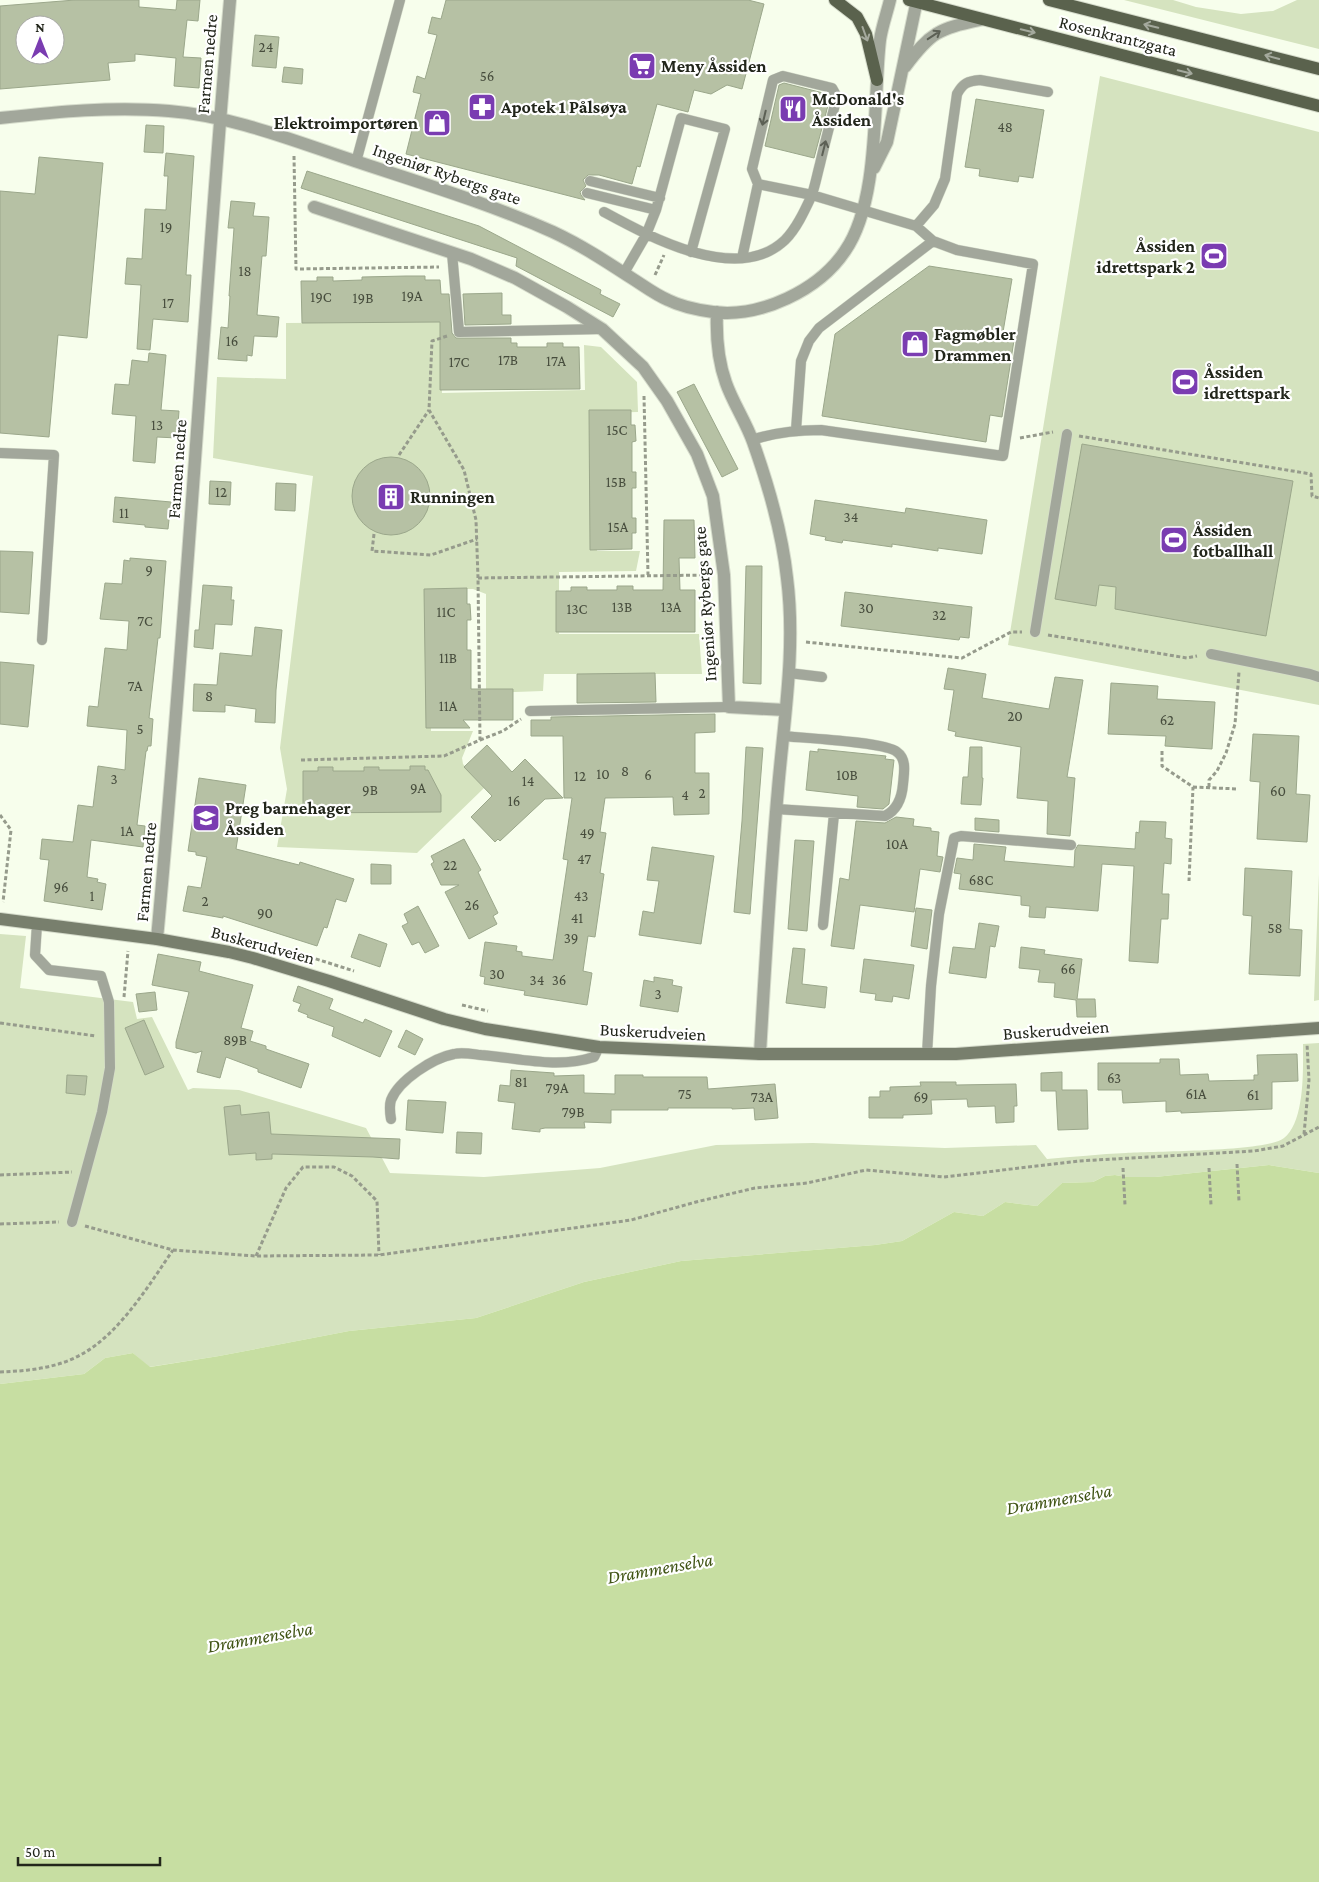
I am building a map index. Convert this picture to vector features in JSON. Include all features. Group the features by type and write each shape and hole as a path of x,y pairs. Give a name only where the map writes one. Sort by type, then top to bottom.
{"main road":[{"path":"835,0 857,17 866,34 877,80"},
{"name":"Rosenkrantzgata","path":"1049,0 1319,69"},
{"name":"Rosenkrantzgata","path":"915,1 980,20 1319,106"},
{"name":"Buskerudveien","path":"0,919 129,935 253,958 444,1020 485,1029 599,1047 760,1054 956,1054 1313,1028"}],"street":[{"name":"Farmen nedre","path":"158,940 230,0"},
{"name":"Ingeniør Rybergs gate","path":"0,118 99,109 170,111 220,118 294,140 470,198 516,216 584,248 668,301 691,308 717,312 758,309 784,300 810,286 829,271 846,250 856,230 870,175 880,37 890,0"},
{"name":"Ingeniør Rybergs gate","path":"870,175 887,142 915,1"},
{"path":"902,71 929,38 947,27 980,20"},
{"name":"Ingeniør Rybergs gate","path":"314,207 452,253 515,278 567,307 602,330 643,367 667,401 697,454 713,496 724,575 729,707"},
{"path":"717,312 716,331 725,383 752,440 776,514 782,544 790,612 789,673 776,809 760,1054"},
{"path":"729,707 785,710"}],"lane":[{"path":"356,162 400,0"},
{"path":"604,212 646,235 691,252 728,258 742,258 760,255 774,248 786,239 798,223 812,195 837,97 832,88 782,76 773,80 752,169 758,184 742,258"},
{"path":"916,226 934,206 944,179 957,94 962,85 969,81 980,80 1048,92"},
{"path":"624,273 646,235 656,210 681,118 725,129 691,252"},
{"path":"590,181 660,198"},
{"path":"752,440 774,433 796,430 821,430 1003,456 1033,264 957,250 933,241 916,226 812,195 758,184"},
{"path":"587,192 656,210"},
{"path":"796,430 801,361 809,341 819,328 933,241"},
{"path":"452,253 459,332 602,330"},
{"path":"1035,632 1067,434"},
{"path":"0,452 54,455 42,640"},
{"path":"1211,654 1319,677"},
{"path":"789,673 822,677"},
{"path":"530,711 729,707"},
{"path":"776,809 885,816 890,814 896,806 902,792 903,759 898,752 891,748 860,743 783,736"},
{"path":"823,925 834,814"},
{"path":"927,1054 931,986 939,914 954,838 961,836 1071,845"},
{"path":"38,924 35,955 49,970 101,976 109,1002 110,1068 103,1104 72,1222"},
{"path":"391,1119 391,1101 398,1088 409,1077 448,1056 465,1054 543,1062 582,1061 594,1057 599,1047"}],"path":[{"path":"294,140 296,269 453,267"},
{"path":"648,289 669,243"},
{"path":"399,455 429,410 432,342 459,332"},
{"path":"643,367 648,576"},
{"path":"429,410 464,470 476,520 480,740"},
{"path":"1005,440 1054,432 1311,474 1312,496 1319,498"},
{"path":"374,534 372,551 431,555 477,539"},
{"path":"478,578 724,575"},
{"path":"790,641 962,658 1011,632 1035,632 1187,658 1211,654"},
{"path":"1209,787 1210,780 1226,753 1234,724 1237,706 1236,683 1241,660"},
{"path":"301,760 444,756 503,731 530,711"},
{"path":"1162,751 1162,766 1192,787 1238,789"},
{"path":"1189,881 1192,787"},
{"path":"0,815 11,830 3,902"},
{"path":"109,1013 123,1005 129,935"},
{"path":"0,1023 109,1038"},
{"path":"1304,1134 1313,1028"},
{"path":"0,1224 72,1222 173,1250 256,1256 379,1255 631,1220 755,1188 808,1183 866,1170 944,1177 1079,1161 1254,1151 1284,1146 1319,1127"},
{"path":"1237,1164 1239,1201"},
{"path":"256,1256 286,1188 304,1166 334,1166 352,1176 377,1201 379,1255"},
{"path":"1123,1168 1125,1206"},
{"path":"1209,1168 1211,1205"},
{"path":"0,1175 85,1172"},
{"path":"0,1372 26,1372 65,1362 83,1354 109,1333 139,1298 173,1250"}],"shaded area":[{"path":"1124,0 1173,0 1196,7 1241,14 1273,11 1297,0 1319,0 1319,49"},
{"name":"Åssiden idrettspark","path":"1100,76 1319,132 1319,705 1008,645"},
{"path":"447,322 441,348 442,393 585,390 584,345 601,347 637,382 638,412 596,413 597,551 640,551 636,571 559,572 559,634 699,634 702,674 544,674 543,691 486,693 486,594 473,589 431,589 431,731 473,731 462,758 463,764 484,788 417,853 277,847 287,789 280,748 313,476 213,458 217,377 286,379 286,323"},
{"path":"1319,874 1319,1000 1314,1001"},
{"path":"0,934 26,936 20,988 133,1002 137,1019 152,1017 188,1090 193,1088 239,1090 366,1128 390,1173 484,1177 600,1168 716,1145 813,1143 945,1148 1036,1145 1047,1159 1116,1153 1209,1150 1256,1146 1274,1143 1284,1138 1291,1130 1296,1120 1301,1094 1303,1044 1319,1043 1319,1173 1269,1165 1155,1177 1105,1176 1093,1182 1062,1183 1037,1206 1005,1202 983,1216 954,1212 902,1241 875,1245 681,1261 584,1282 476,1318 349,1331 219,1356 149,1367 133,1353 105,1358 84,1374 0,1384"}],"water":[{"name":"Drammenselva","path":"1269,1165 1319,1173 1319,1882 0,1882 0,1384 84,1374 105,1358 133,1353 150,1367 349,1331 476,1318 584,1282 681,1261 875,1245 902,1241 954,1212 983,1216 1005,1202 1037,1206 1062,1183 1093,1182 1105,1176 1115,1175 1155,1177"}],"building":[{"path":"75,0 139,0 139,7 176,10 177,0 200,0 198,21 187,20 183,57 201,58 199,88 174,86 176,58 135,54 135,61 108,63 110,80 0,89 0,6"},
{"path":"446,0 748,0 764,4 742,89 727,85 711,94 694,90 688,112 657,104 640,167 637,166 632,184 599,175 588,175 583,180 586,186 580,192 585,200 406,154 421,94 413,92 417,76 425,79 437,35 428,33 432,17 441,19"},
{"path":"255,35 279,37 276,68 252,66"},
{"path":"284,67 303,69 302,84 282,82"},
{"path":"784,83 827,94 830,98 814,158 765,146 779,85"},
{"path":"976,99 1044,110 1033,178 1019,176 1018,182 979,176 980,169 965,167"},
{"path":"146,125 164,126 163,153 144,152"},
{"path":"166,153 194,156 186,275 191,275 188,322 153,319 150,350 137,349 141,285 125,284 127,258 142,259 145,209 166,210 168,176 164,176"},
{"path":"39,157 103,163 87,338 58,335 49,437 0,433 0,191 35,194"},
{"path":"307,171 479,226 601,290 600,294 620,304 613,317 516,266 517,258 301,188"},
{"path":"231,201 255,203 253,216 269,217 266,256 262,256 257,315 279,317 277,337 254,336 252,356 247,355 247,361 218,359 221,327 228,328 234,228 228,228"},
{"path":"929,266 1012,279 1003,332 1015,334 1002,417 990,415 986,442 822,416 835,334"},
{"path":"425,276 425,280 440,280 441,294 449,294 452,333 456,338 511,338 511,343 517,343 517,347 547,347 547,343 563,343 563,347 579,347 580,389 440,390 440,322 302,323 301,281 317,281 317,277 333,277 333,281 362,280 362,277"},
{"path":"502,293 502,315 511,315 511,324 465,325 463,294"},
{"path":"149,353 166,355 161,410 179,411 177,438 157,437 155,463 133,461 136,416 112,414 115,384 129,385 132,360 148,362"},
{"path":"694,384 738,469 722,477 677,392"},
{"path":"589,410 631,410 631,425 635,425 636,441 632,442 632,472 636,472 636,488 632,488 632,518 636,518 636,533 632,533 632,549 590,550"},
{"name":"Åssiden fotballhall","path":"1082,444 1293,481 1266,636 1115,609 1116,587 1099,585 1096,606 1055,599"},
{"name":"Runningen","path":"391,457 406,460 423,474 427,481 430,496 427,511 413,528 406,532 391,535 376,532 359,518 355,511 352,496 355,481 369,464 376,460"},
{"path":"210,481 231,482 230,505 209,504"},
{"path":"276,483 296,484 295,511 275,510"},
{"path":"115,497 171,502 168,529 113,522"},
{"path":"815,500 905,513 906,508 987,520 982,554 938,548 938,551 892,544 892,547 843,540 842,543 825,540 826,537 810,534"},
{"path":"664,520 694,520 695,558 679,558 680,590 695,590 695,632 556,632 556,591 571,591 571,587 587,587 587,590 617,590 617,586 633,586 633,590 663,590"},
{"path":"0,551 33,552 29,614 0,612"},
{"path":"130,558 166,561 160,638 158,638 149,718 153,719 151,746 148,746 146,751 137,825 145,826 143,847 91,840 87,877 98,879 97,882 106,884 102,910 44,901 49,860 40,859 42,839 73,842 78,805 93,807 98,766 125,770 127,730 87,726 89,706 98,707 105,648 127,650 129,621 100,619 105,583 122,584 124,560 130,561"},
{"path":"746,566 762,566 761,684 743,683"},
{"path":"203,585 232,587 231,600 234,600 232,625 215,624 213,649 194,647 195,630 199,630"},
{"path":"467,588 467,604 470,604 471,620 467,620 467,650 471,650 471,689 513,689 513,720 463,720 470,728 426,728 424,589"},
{"path":"845,592 972,607 969,638 960,637 959,640 841,626"},
{"path":"255,627 282,630 275,723 255,722 256,709 225,705 225,712 193,711 194,684 217,685 220,653 252,656"},
{"path":"0,662 34,665 28,727 0,724"},
{"path":"948,668 986,674 982,698 1049,709 1055,677 1083,680 1067,777 1075,778 1070,836 1047,834 1048,801 1017,798 1021,747 955,736 956,732 948,730 954,690 944,689"},
{"path":"655,673 656,702 577,703 577,674"},
{"path":"1111,683 1158,686 1157,699 1215,702 1212,749 1165,746 1166,736 1108,734"},
{"path":"715,714 715,732 695,733 695,773 709,773 709,814 674,815 673,797 605,798 600,832 606,833 600,873 604,874 595,937 588,936 583,971 592,973 587,1005 524,995 525,991 484,984 485,977 480,976 485,942 517,946 516,951 522,952 522,956 553,960 568,860 563,859 572,798 564,798 563,736 531,736 531,720 551,720 551,717"},
{"path":"1253,734 1299,736 1296,794 1310,795 1307,842 1257,839 1260,782 1250,781"},
{"path":"487,745 512,772 525,759 563,798 545,799 500,841 498,839 495,842 471,817 492,796 464,767"},
{"path":"746,747 763,748 750,914 734,912"},
{"path":"970,747 982,747 983,778 981,805 961,804 963,777 968,777"},
{"path":"818,749 886,756 885,759 894,760 889,804 883,809 857,807 858,796 806,790 810,751 818,752"},
{"path":"410,766 425,766 425,770 428,770 441,795 441,812 303,813 303,771 318,771 318,767 333,767 333,771 364,771 364,767 379,767 379,770 410,770"},
{"path":"199,778 246,785 236,849 299,865 300,862 354,879 346,902 336,899 327,928 324,927 317,946 223,916 223,918 183,911 188,886 201,888 207,857 188,851"},
{"path":"896,817 914,819 913,826 931,828 931,831 939,832 937,856 943,857 940,872 920,869 914,912 860,905 854,949 831,946 840,878 849,880 856,821 885,823"},
{"path":"975,818 999,820 999,832 975,830"},
{"path":"1140,821 1166,822 1165,838 1172,839 1171,864 1164,863 1162,894 1169,894 1168,919 1161,919 1158,963 1129,961 1134,866 1102,864 1098,911 1046,907 1045,918 1029,917 1030,906 1021,905 1021,896 959,889 961,874 954,873 957,858 973,860 974,844 1006,847 1004,861 1074,867 1075,850 1078,845 1135,849 1136,832 1139,833"},
{"path":"464,839 481,870 478,872 498,913 493,916 497,924 469,939 445,892 459,885 441,885 431,864 434,862 431,856"},
{"path":"795,840 814,841 807,931 788,929"},
{"path":"652,847 714,856 701,944 639,935 643,911 654,913 659,881 647,880"},
{"path":"371,864 391,865 391,884 371,884"},
{"path":"1245,868 1292,871 1289,929 1302,930 1300,976 1249,974 1252,916 1243,915"},
{"path":"418,906 439,946 425,953 419,942 412,945 402,926 408,923 404,914"},
{"path":"916,908 932,910 927,949 911,946"},
{"path":"979,923 999,926 995,947 990,946 986,978 949,973 953,947 975,949"},
{"path":"359,934 387,944 380,967 351,957"},
{"path":"1021,947 1045,950 1044,954 1082,959 1077,999 1095,999 1096,1017 1077,1017 1076,1000 1054,997 1055,983 1038,982 1040,970 1019,968"},
{"path":"793,948 805,949 802,984 827,987 825,1008 786,1003"},
{"path":"158,954 201,962 199,971 253,985 241,1028 253,1031 250,1041 266,1046 266,1049 309,1064 301,1088 258,1072 258,1069 226,1057 220,1078 197,1072 202,1051 196,1053 176,1048 189,992 152,985"},
{"path":"864,959 914,965 909,999 893,996 892,1002 875,1000 876,994 860,992"},
{"path":"654,977 673,980 672,985 682,987 678,1012 640,1006 644,980 654,982"},
{"path":"298,986 333,999 329,1009 363,1023 365,1019 392,1031 380,1057 332,1036 334,1027 307,1017 308,1015 298,1011 301,1004 293,1001"},
{"path":"155,992 157,1010 139,1012 136,994"},
{"path":"144,1020 164,1067 145,1075 125,1028"},
{"path":"406,1030 423,1039 415,1055 398,1047"},
{"path":"1297,1054 1298,1081 1272,1082 1272,1109 1166,1112 1166,1101 1123,1103 1122,1090 1098,1090 1098,1063 1160,1063 1160,1059 1179,1059 1180,1075 1208,1074 1209,1081 1254,1080 1254,1075 1258,1075 1257,1055"},
{"path":"511,1070 554,1073 554,1076 584,1075 584,1093 615,1094 615,1075 707,1077 708,1089 775,1084 778,1118 755,1120 754,1108 611,1110 611,1123 584,1122 585,1128 545,1128 540,1129 540,1132 512,1129 515,1103 498,1101 500,1085 510,1086"},
{"path":"1062,1072 1062,1090 1087,1090 1088,1129 1058,1130 1056,1091 1041,1091 1041,1073"},
{"path":"67,1075 87,1076 85,1095 66,1093"},
{"path":"920,1082 956,1082 956,1085 1016,1084 1017,1106 1014,1106 1014,1122 996,1123 995,1106 968,1107 967,1099 931,1100 932,1114 903,1115 903,1118 869,1118 869,1097 880,1097 880,1091 890,1091 890,1087 921,1086"},
{"path":"408,1100 446,1102 443,1133 406,1130"},
{"path":"240,1105 241,1115 269,1112 271,1134 400,1139 399,1159 272,1154 272,1159 256,1160 256,1153 229,1155 224,1107"},
{"path":"457,1132 482,1133 481,1154 456,1153"}],"place":[{"name":"Meny Åssiden","path":"642,66"},
{"name":"Apotek 1 Pålsøya","path":"482,107"},
{"name":"McDonald's Åssiden","path":"793,109"},
{"name":"Elektroimportøren","path":"437,123"},
{"name":"Åssiden idrettspark 2","path":"1214,256"},
{"name":"Fagmøbler Drammen","path":"915,344"},
{"name":"Åssiden idrettspark","path":"1185,382"},
{"name":"Runningen","path":"391,497"},
{"name":"Åssiden fotballhall","path":"1174,540"},
{"name":"Preg barnehager Åssiden","path":"206,818"}]}
